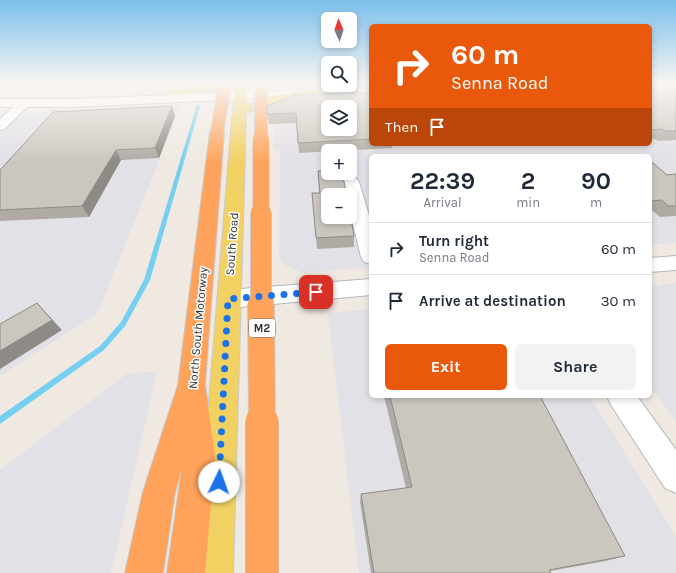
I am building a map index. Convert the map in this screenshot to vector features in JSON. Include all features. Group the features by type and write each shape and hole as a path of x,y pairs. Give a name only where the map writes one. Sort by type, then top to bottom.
{"highway":[{"name":"North South Motorway","path":"186,573 199,457 191,384 221,110"},
{"name":"M2","path":"245,110 262,573"},
{"path":"144,573 159,492 191,384"}],"main road":[{"name":"South Road","path":"214,573 228,299 243,110"}],"street":[{"path":"0,126 17,110"},
{"path":"351,182 369,250"},
{"path":"652,265 676,263"},
{"path":"228,299 369,287"},
{"path":"622,398 676,477"}],"shaded area":[{"path":"49,110 180,110 97,314 0,376 0,116 28,115"},
{"path":"317,110 321,110 321,136 357,136 357,110 369,110 369,146 652,146 652,110 676,110 676,243 652,245 652,154 369,154 369,267 302,273 285,265 279,256 280,151 274,150 274,121"},
{"path":"676,283 676,421 652,389 652,286"},
{"path":"369,309 369,398 591,398 676,537 676,573 359,573 328,313"},
{"path":"157,371 111,573 0,573 0,470 126,374"}],"building":[{"path":"98,110 170,110 155,148 116,150 82,206 0,210 0,170 53,112"},
{"path":"267,110 321,110 321,136 357,136 357,110 369,110 369,139 298,143 296,113 267,114"},
{"path":"652,110 676,110 676,131 665,131 661,129 652,130"},
{"path":"652,163 667,175 676,174 676,206 668,206 662,200 652,201"},
{"path":"318,171 321,171 321,180 344,180 345,188 321,188 321,224 352,224 354,236 316,238 312,193 320,193"},
{"path":"37,303 52,320 0,351 0,324"},
{"path":"390,398 541,398 625,556 549,570 551,573 374,573 361,494 412,487"}],"waterway":[{"path":"0,420 102,348 123,324 147,280 197,110"}],"route":[{"path":"219,482 228,299 316,292"}]}
